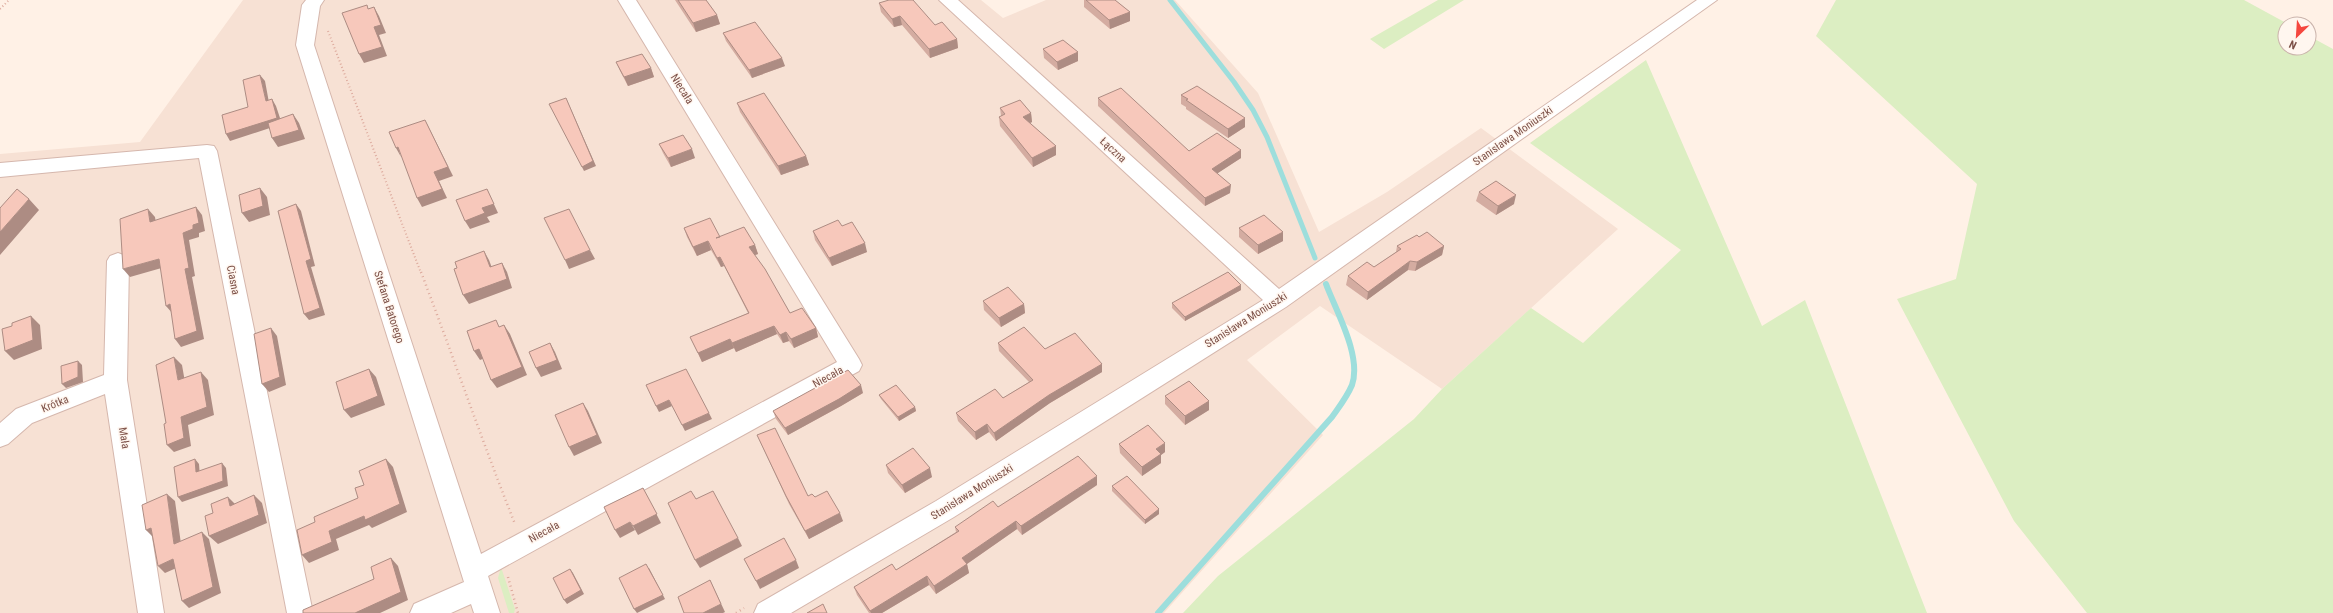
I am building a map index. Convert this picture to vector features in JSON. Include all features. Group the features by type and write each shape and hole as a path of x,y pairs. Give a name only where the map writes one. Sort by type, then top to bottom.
{"street":[{"name":"Stefana Batorego","path":"315,0 311,5 305,45 487,613"},
{"name":"Niecała","path":"476,580 501,556 851,365 627,0"},
{"name":"Łączna","path":"948,0 1278,301"},
{"name":"Stanisława Moniuszki","path":"767,613 945,509 1278,301 1708,0"},
{"name":"Ciasna","path":"0,170 207,151 300,613"},
{"name":"Mała","path":"118,261 115,380 151,613"},
{"name":"Krótka","path":"0,437 24,416 115,380"},
{"path":"423,613 476,580"}],"path":[{"path":"0,9 9,0"},
{"path":"327,28 384,174 516,530"},
{"path":"501,556 518,613"}],"shaded area":[{"path":"243,0 981,0 1003,18 1046,0 1175,0 1258,93 1319,232 1387,192 1481,128 1618,229 1442,389 1320,306 1247,360 1323,435 1164,613 0,613 0,154 140,142"}],"green space":[{"path":"1438,0 1464,0 1384,49 1370,39"},
{"path":"1836,0 2244,0 2277,18 2277,56 2317,56 2317,40 2333,49 2333,613 2087,613 2014,521 1897,299 1956,279 1977,184 1816,36"},
{"path":"1646,60 1762,326 1805,300 1927,613 1183,613 1218,576 1414,419 1442,389 1531,308 1583,343 1681,250 1530,143"},
{"path":"501,567 515,609 514,613 509,613 498,578"}],"building":[{"path":"678,0 706,0 717,15 693,23"},
{"path":"889,0 913,0 935,25 942,22 957,39 929,49 900,16 892,19 879,3"},
{"path":"1086,0 1115,0 1130,12 1109,20"},
{"path":"367,5 368,9 374,7 381,25 374,27 382,47 359,54 342,13"},
{"path":"755,22 782,58 749,70 723,33"},
{"path":"1063,40 1078,52 1057,62 1043,49"},
{"path":"642,54 651,68 624,77 616,62"},
{"path":"260,75 266,101 272,99 277,118 226,134 222,115 248,107 243,80"},
{"path":"1197,86 1245,118 1228,129 1181,95"},
{"path":"1121,88 1189,151 1217,133 1241,150 1212,169 1231,185 1205,198 1098,98"},
{"path":"764,93 806,156 778,166 737,103"},
{"path":"566,98 593,161 582,167 549,104"},
{"path":"1020,100 1031,113 1023,117 1056,146 1032,158 999,117 1005,114 1000,108"},
{"path":"293,114 299,130 272,138 268,123"},
{"path":"425,120 448,167 434,172 442,189 417,198 398,147 396,148 389,132"},
{"path":"683,135 692,149 668,158 659,144"},
{"path":"1496,181 1516,195 1498,206 1479,192"},
{"path":"260,188 263,206 242,213 239,195"},
{"path":"17,189 29,199 0,232 0,208"},
{"path":"487,189 494,204 482,208 485,213 465,221 456,200"},
{"path":"296,204 311,259 306,261 320,308 304,314 278,211"},
{"path":"196,207 199,223 193,225 193,229 183,233 189,268 185,269 197,331 175,339 170,304 166,306 159,259 123,269 120,219 148,209 150,222"},
{"path":"569,209 590,250 565,260 544,218"},
{"path":"1264,215 1283,232 1258,245 1239,228"},
{"path":"710,218 720,237 744,227 755,245 749,247 765,269 790,313 802,308 816,328 791,339 786,332 780,335 774,326 732,343 730,339 698,353 690,337 749,313 720,257 717,258 708,241 693,247 684,228"},
{"path":"838,220 842,226 852,222 865,243 829,258 813,231"},
{"path":"1427,232 1444,246 1417,262 1410,261 1368,292 1348,276 1367,262 1374,267 1401,249 1397,246 1417,235 1419,237"},
{"path":"484,251 490,267 502,263 507,279 463,295 454,269 457,268 455,262"},
{"path":"1228,272 1241,285 1185,317 1172,303"},
{"path":"1008,287 1024,304 999,318 983,301"},
{"path":"31,316 33,340 5,351 2,329 12,326 12,323"},
{"path":"496,320 499,327 504,325 522,367 491,380 479,349 474,351 467,331"},
{"path":"1024,327 1045,349 1075,333 1102,364 1049,395 994,433 987,424 975,432 956,413 995,389 1003,398 1033,380 998,343"},
{"path":"271,328 280,377 262,384 254,334"},
{"path":"550,343 557,360 536,368 529,352"},
{"path":"174,357 178,380 201,372 207,407 181,417 184,438 167,445 164,424 166,423 156,365"},
{"path":"78,361 78,377 62,384 61,366"},
{"path":"369,369 378,396 344,410 336,382"},
{"path":"686,369 709,413 682,425 669,400 656,406 646,385"},
{"path":"848,370 861,385 839,399 785,428 773,411"},
{"path":"1189,381 1209,401 1185,416 1165,396"},
{"path":"896,385 915,407 898,417 879,395"},
{"path":"583,403 597,435 569,447 555,415"},
{"path":"1148,425 1165,443 1156,449 1161,454 1142,467 1119,444"},
{"path":"775,428 808,496 812,494 815,497 827,491 840,513 805,531 786,496 757,435"},
{"path":"913,448 930,468 902,485 886,465"},
{"path":"1078,456 1097,476 1021,526 1016,521 962,558 967,564 934,586 927,576 870,611 854,587 892,564 896,570 959,531 955,527 993,501 998,507"},
{"path":"195,459 196,472 222,463 223,481 178,497 174,467"},
{"path":"386,459 400,504 365,520 364,516 329,531 332,542 302,555 297,530 315,522 314,517 358,498 355,488 364,485 359,471"},
{"path":"1127,476 1159,509 1145,520 1112,486"},
{"path":"643,488 657,514 633,526 630,522 615,530 604,507"},
{"path":"691,491 696,499 713,491 738,538 695,560 668,503"},
{"path":"167,494 174,544 202,532 213,587 182,601 173,559 158,566 151,528 146,530 142,505"},
{"path":"254,495 259,515 209,536 205,516 213,513 211,504 228,497 230,506"},
{"path":"784,538 796,560 756,581 744,559"},
{"path":"391,558 401,592 355,613 303,613 303,610 374,579 371,567"},
{"path":"646,564 663,595 634,609 619,578"},
{"path":"570,569 581,590 564,600 553,578"},
{"path":"710,580 721,604 703,613 684,613 678,597"},
{"path":"823,604 827,613 807,613"}],"waterway":[{"path":"1170,0 1234,82 1253,110 1267,137 1315,258"},
{"path":"1158,613 1332,417 1350,389 1354,373 1354,361 1351,347 1326,284"}]}
